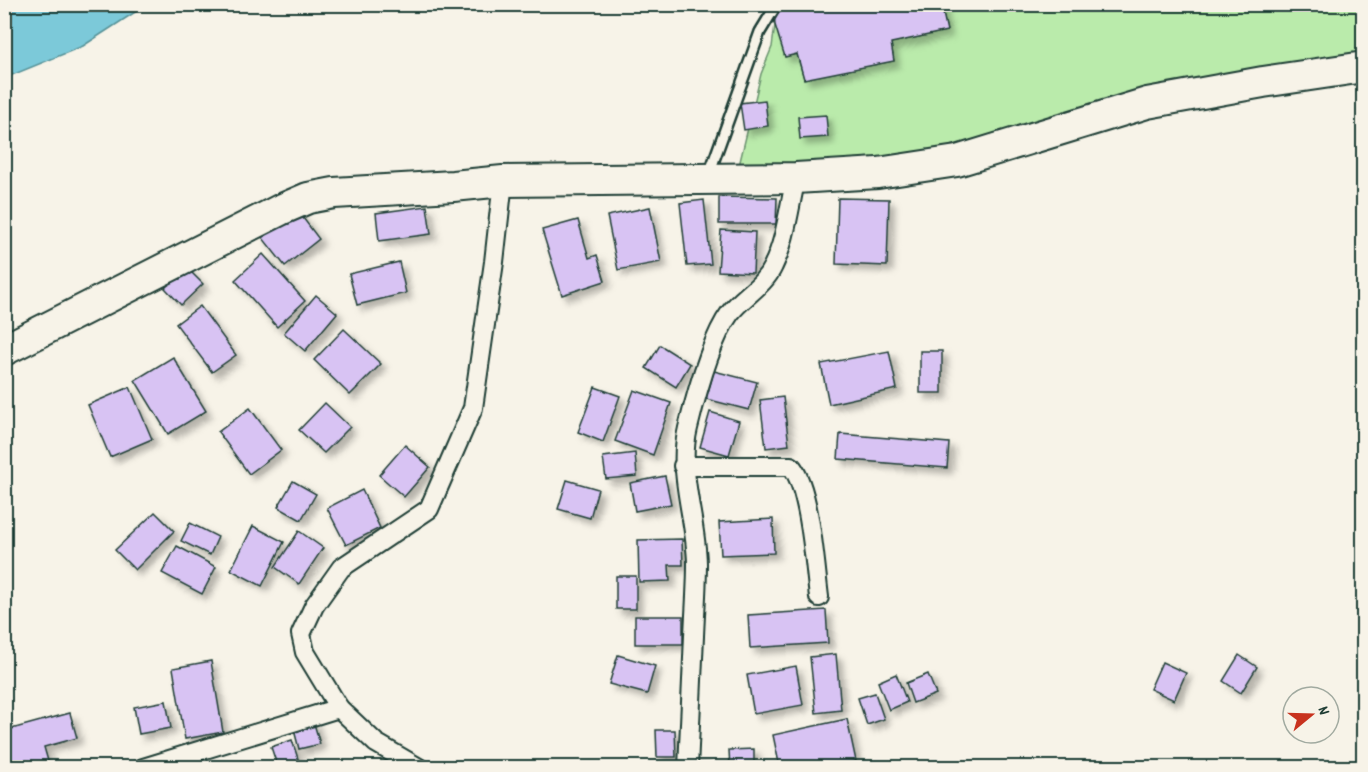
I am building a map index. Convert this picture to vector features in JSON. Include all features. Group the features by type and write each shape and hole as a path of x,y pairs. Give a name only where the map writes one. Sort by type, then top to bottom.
{"highway":[{"path":"9,348 280,210 308,198 334,193 503,181 796,178 878,173 957,161 1147,103 1364,67"}],"street":[{"path":"688,768 697,562 683,452 708,360 723,325 732,311 773,268 780,249 796,178"},
{"path":"419,768 376,743 339,708 305,652 301,634 314,606 341,568 429,509 473,408 503,181"},
{"path":"683,466 791,466 798,473 810,524 819,597"},
{"path":"143,768 339,708"}],"lane":[{"path":"707,179 760,32 777,4"}],"green space":[{"path":"941,5 1363,5 1363,55 881,169 737,174 761,74 772,47 775,25 797,54 804,79 894,61 891,43 947,31"}],"water":[{"path":"5,4 146,5 83,46 5,78"}],"building":[{"path":"802,4 941,4 947,31 891,43 894,61 804,79 797,54 785,57 775,25 774,11"},
{"path":"765,100 768,126 744,130 740,103"},
{"path":"826,115 828,137 800,139 798,117"},
{"path":"719,197 777,198 776,224 719,224"},
{"path":"838,198 889,199 887,266 836,264"},
{"path":"704,200 711,264 687,266 680,203"},
{"path":"427,206 431,234 379,241 376,213"},
{"path":"650,207 661,262 618,270 607,216"},
{"path":"297,210 319,239 285,266 262,237"},
{"path":"578,220 589,258 597,255 605,281 562,295 542,230"},
{"path":"721,230 755,232 753,273 718,271"},
{"path":"263,254 305,301 277,327 235,280"},
{"path":"399,262 406,293 357,305 349,274"},
{"path":"186,267 203,284 181,305 165,288"},
{"path":"316,295 337,313 305,351 284,333"},
{"path":"200,306 236,355 212,372 176,324"},
{"path":"344,329 381,364 350,395 314,360"},
{"path":"660,345 690,364 676,387 646,368"},
{"path":"889,351 897,389 829,404 821,364"},
{"path":"920,351 942,351 942,393 920,393"},
{"path":"173,357 206,411 168,434 135,380"},
{"path":"714,371 757,382 749,410 706,399"},
{"path":"130,387 152,439 110,457 88,405"},
{"path":"595,387 620,396 603,442 578,432"},
{"path":"634,390 671,403 653,455 615,441"},
{"path":"783,397 789,445 766,448 760,400"},
{"path":"325,403 350,427 324,453 299,430"},
{"path":"250,408 281,450 249,474 218,432"},
{"path":"710,412 739,421 729,455 700,447"},
{"path":"840,434 949,443 947,468 838,459"},
{"path":"405,445 430,467 404,497 379,475"},
{"path":"635,453 637,476 606,479 603,457"},
{"path":"665,476 671,504 635,511 630,483"},
{"path":"567,480 598,489 590,518 558,509"},
{"path":"293,481 316,494 301,520 278,507"},
{"path":"362,490 380,528 346,545 327,508"},
{"path":"155,512 174,531 135,570 115,550"},
{"path":"773,519 774,553 721,555 719,522"},
{"path":"190,523 218,537 210,555 181,541"},
{"path":"253,526 284,542 262,586 231,570"},
{"path":"299,531 323,548 299,584 275,567"},
{"path":"682,539 683,565 669,565 670,581 639,582 638,540"},
{"path":"177,546 216,567 202,594 162,573"},
{"path":"616,576 636,576 636,609 616,609"},
{"path":"826,610 828,643 750,648 748,615"},
{"path":"635,616 683,616 683,644 635,644"},
{"path":"836,654 841,710 816,713 810,657"},
{"path":"618,655 655,666 647,694 609,684"},
{"path":"1239,655 1257,667 1241,693 1223,681"},
{"path":"211,661 223,732 185,739 173,668"},
{"path":"1162,662 1186,673 1174,700 1150,689"},
{"path":"796,666 803,705 754,714 747,675"},
{"path":"896,674 907,702 889,710 878,682"},
{"path":"928,674 936,694 913,703 906,683"},
{"path":"875,693 884,719 867,725 858,698"},
{"path":"166,701 171,728 139,734 134,707"},
{"path":"70,713 77,738 44,747 50,768 4,768 4,731"},
{"path":"847,719 856,761 825,768 780,768 773,735"},
{"path":"313,720 320,744 299,749 293,726"},
{"path":"656,730 675,730 676,757 657,757"},
{"path":"292,740 301,768 278,768 271,747"},
{"path":"754,749 754,768 730,768 729,750"},
{"path":"701,763 728,764 728,768 701,768"}]}
